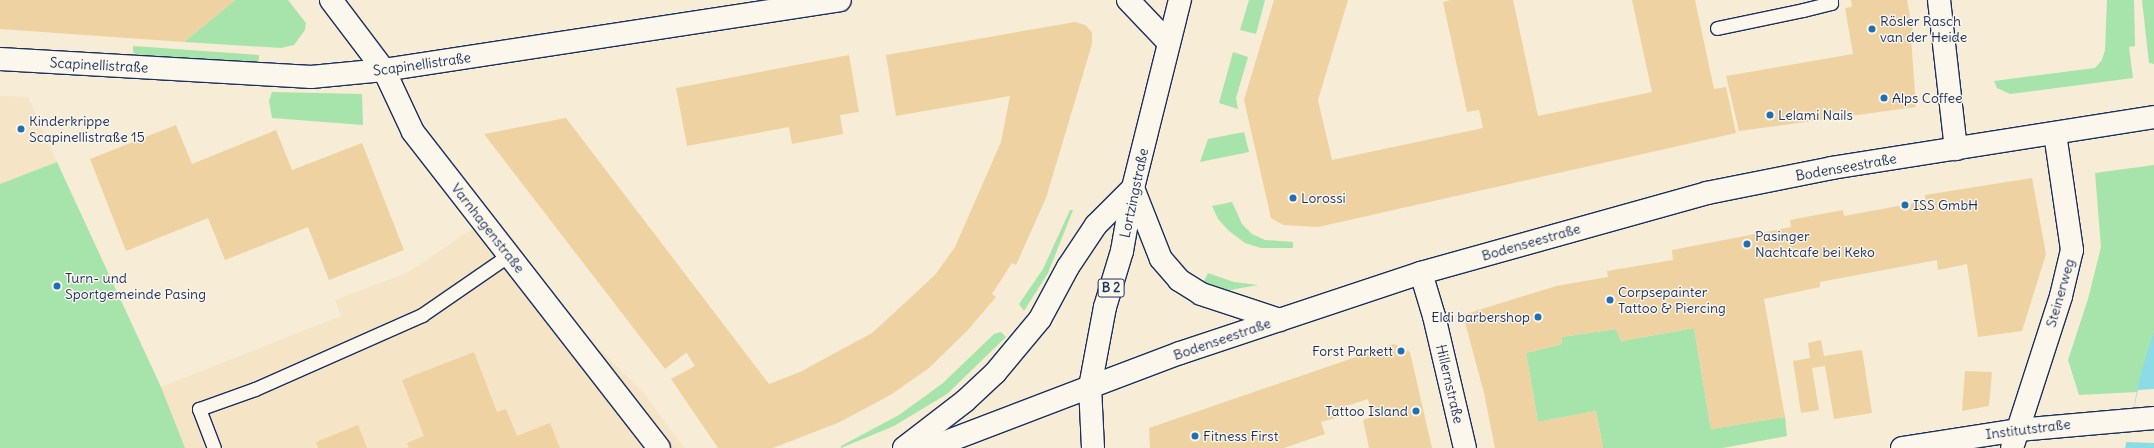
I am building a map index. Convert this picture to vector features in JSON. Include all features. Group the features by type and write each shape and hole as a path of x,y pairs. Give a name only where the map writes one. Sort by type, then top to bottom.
{"street":[{"name":"Varnhagenstraße","path":"331,0 384,70 413,132 659,448"},
{"name":"Scapinellistraße","path":"0,59 311,77 384,70 840,0"},
{"path":"1128,0 1169,43"},
{"name":"Lortzingstraße","path":"1092,448 1090,387 1105,307 1122,251 1133,188 1180,0"},
{"path":"1939,0 1956,149"},
{"name":"Bodenseestraße","path":"930,448 1090,387 1280,320 1421,273 1707,193 1832,168 2154,118"},
{"name":"Steinerweg","path":"2015,439 2061,296 2072,250 2055,133"},
{"path":"904,448 965,401 1008,358 1040,319 1068,267 1096,226 1133,188 1161,259 1179,280 1202,294 1280,320"},
{"name":"Hillernstraße","path":"1421,273 1434,316 1465,448"},
{"name":"Institutstraße","path":"1902,448 2015,439 2131,419 2154,418"}],"lane":[{"path":"1717,28 1803,10 1831,3 1831,0"},
{"path":"214,448 199,409 255,389 422,315 509,255"}],"shaded area":[{"name":"Kinderkrippe Scapinellistraße 15","path":"0,96 28,97 57,162 0,184"},
{"path":"475,227 643,392 684,448 185,448 161,387 341,316 335,300 409,272"}],"green space":[{"path":"235,0 288,0 306,23 305,30 294,45 281,48 184,42"},
{"path":"1249,0 1265,0 1256,34 1240,30"},
{"path":"2107,0 2134,0 2135,46 2129,47 2133,78 2010,94 1997,88 1994,81 2095,68 2102,60 2105,50"},
{"path":"2142,0 2154,0 2154,64 2149,63"},
{"path":"133,46 259,55 259,59 256,63 142,59 133,52"},
{"path":"1233,52 1248,57 1236,98 1238,109 1219,103"},
{"path":"272,92 362,94 363,125 272,118 269,101"},
{"path":"1244,132 1249,152 1200,162 1208,139"},
{"name":"Turn- und Sportgemeinde Pasing","path":"57,162 161,387 185,448 0,448 0,184"},
{"path":"2154,165 2154,330 2137,392 2079,395 2068,360 2088,299 2101,247 2095,173"},
{"path":"1232,202 1242,224 1252,234 1265,240 1293,242 1293,248 1261,248 1245,243 1229,231 1218,219 1212,206"},
{"path":"1070,210 1073,210 1048,273 1024,311 1019,304 1043,269"},
{"path":"1208,273 1234,282 1258,285 1230,290 1216,288 1203,283"},
{"path":"1694,328 1711,429 1785,417 1787,436 1723,448 1603,448 1596,411 1538,422 1526,353 1562,344 1561,337 1616,329 1621,341"},
{"path":"1001,332 1006,337 947,394 894,426 841,448 841,446 899,415 943,383 994,334"}],"water":[{"path":"2154,330 2154,448 2125,448 2140,377"}],"pier":[{"path":"2154,389 2154,443 2126,442 2138,390"}],"building":[{"path":"0,0 235,0 184,42 0,29"},
{"path":"1274,0 1348,0 1318,100 1332,160 1483,128 1479,110 1467,112 1443,2 1451,0 1513,0 1538,116 1652,92 1632,0 1695,0 1714,89 1726,87 1736,133 1318,227 1283,225 1271,218 1244,100"},
{"path":"1851,0 1907,0 1914,37 1911,38 1916,107 1739,131 1726,76 1853,54 1845,8 1852,7"},
{"path":"1075,22 1085,25 1092,32 1092,44 1046,198 1016,265 1012,263 992,294 996,297 967,331 929,368 892,394 840,422 773,448 718,448 671,379 695,366 686,352 665,369 484,134 566,118 769,384 800,372 872,333 935,275 955,247 1001,142 1010,96 896,116 886,55"},
{"path":"849,55 859,112 840,115 843,134 792,144 789,127 687,146 676,88"},
{"path":"176,125 192,164 276,130 292,170 362,143 404,250 329,280 308,227 225,260 208,218 126,251 90,159"},
{"path":"2032,178 2046,254 2022,331 1978,337 1967,264 1938,270 1937,260 1820,282 1820,287 1764,299 1785,417 1711,429 1694,328 1621,341 1616,329 1561,337 1562,344 1526,353 1538,422 1596,411 1603,448 1495,448 1484,393 1463,315 1556,286 1608,277 1607,271 1673,260 1672,250 1791,227 1790,220 1843,210 1844,216 1925,201 1925,195"},
{"path":"1821,340 1824,356 1862,350 1872,413 1834,419 1825,366 1812,368 1819,410 1801,413 1793,361 1810,358 1808,343"},
{"path":"1394,344 1410,352 1432,448 1369,448 1363,420 1372,417 1368,399 1346,406 1349,414 1321,422 1325,434 1284,448 1150,448 1149,428"},
{"path":"474,352 497,412 506,409 517,436 550,423 560,448 409,448 407,443 424,436 402,380"},
{"path":"1965,371 1992,372 1989,406 1962,411"},
{"path":"358,425 367,448 318,448 316,442"}],"place":[{"name":"Rösler Rasch van der Heide","path":"1872,29"},
{"name":"Alps Coffee","path":"1884,98"},
{"name":"Lelami Nails","path":"1770,115"},
{"name":"Kinderkrippe Scapinellistraße 15","path":"21,129"},
{"name":"Lorossi","path":"1293,198"},
{"name":"ISS GmbH","path":"1905,205"},
{"name":"Pasinger Nachtcafe bei Keko","path":"1747,244"},
{"name":"Turn- und Sportgemeinde Pasing","path":"57,286"},
{"name":"Corpsepainter Tattoo & Piercing","path":"1610,300"},
{"name":"Eldi barbershop","path":"1538,317"},
{"name":"Forst Parkett","path":"1401,351"},
{"name":"Tattoo Island","path":"1416,411"},
{"name":"Fitness First","path":"1195,436"}]}
